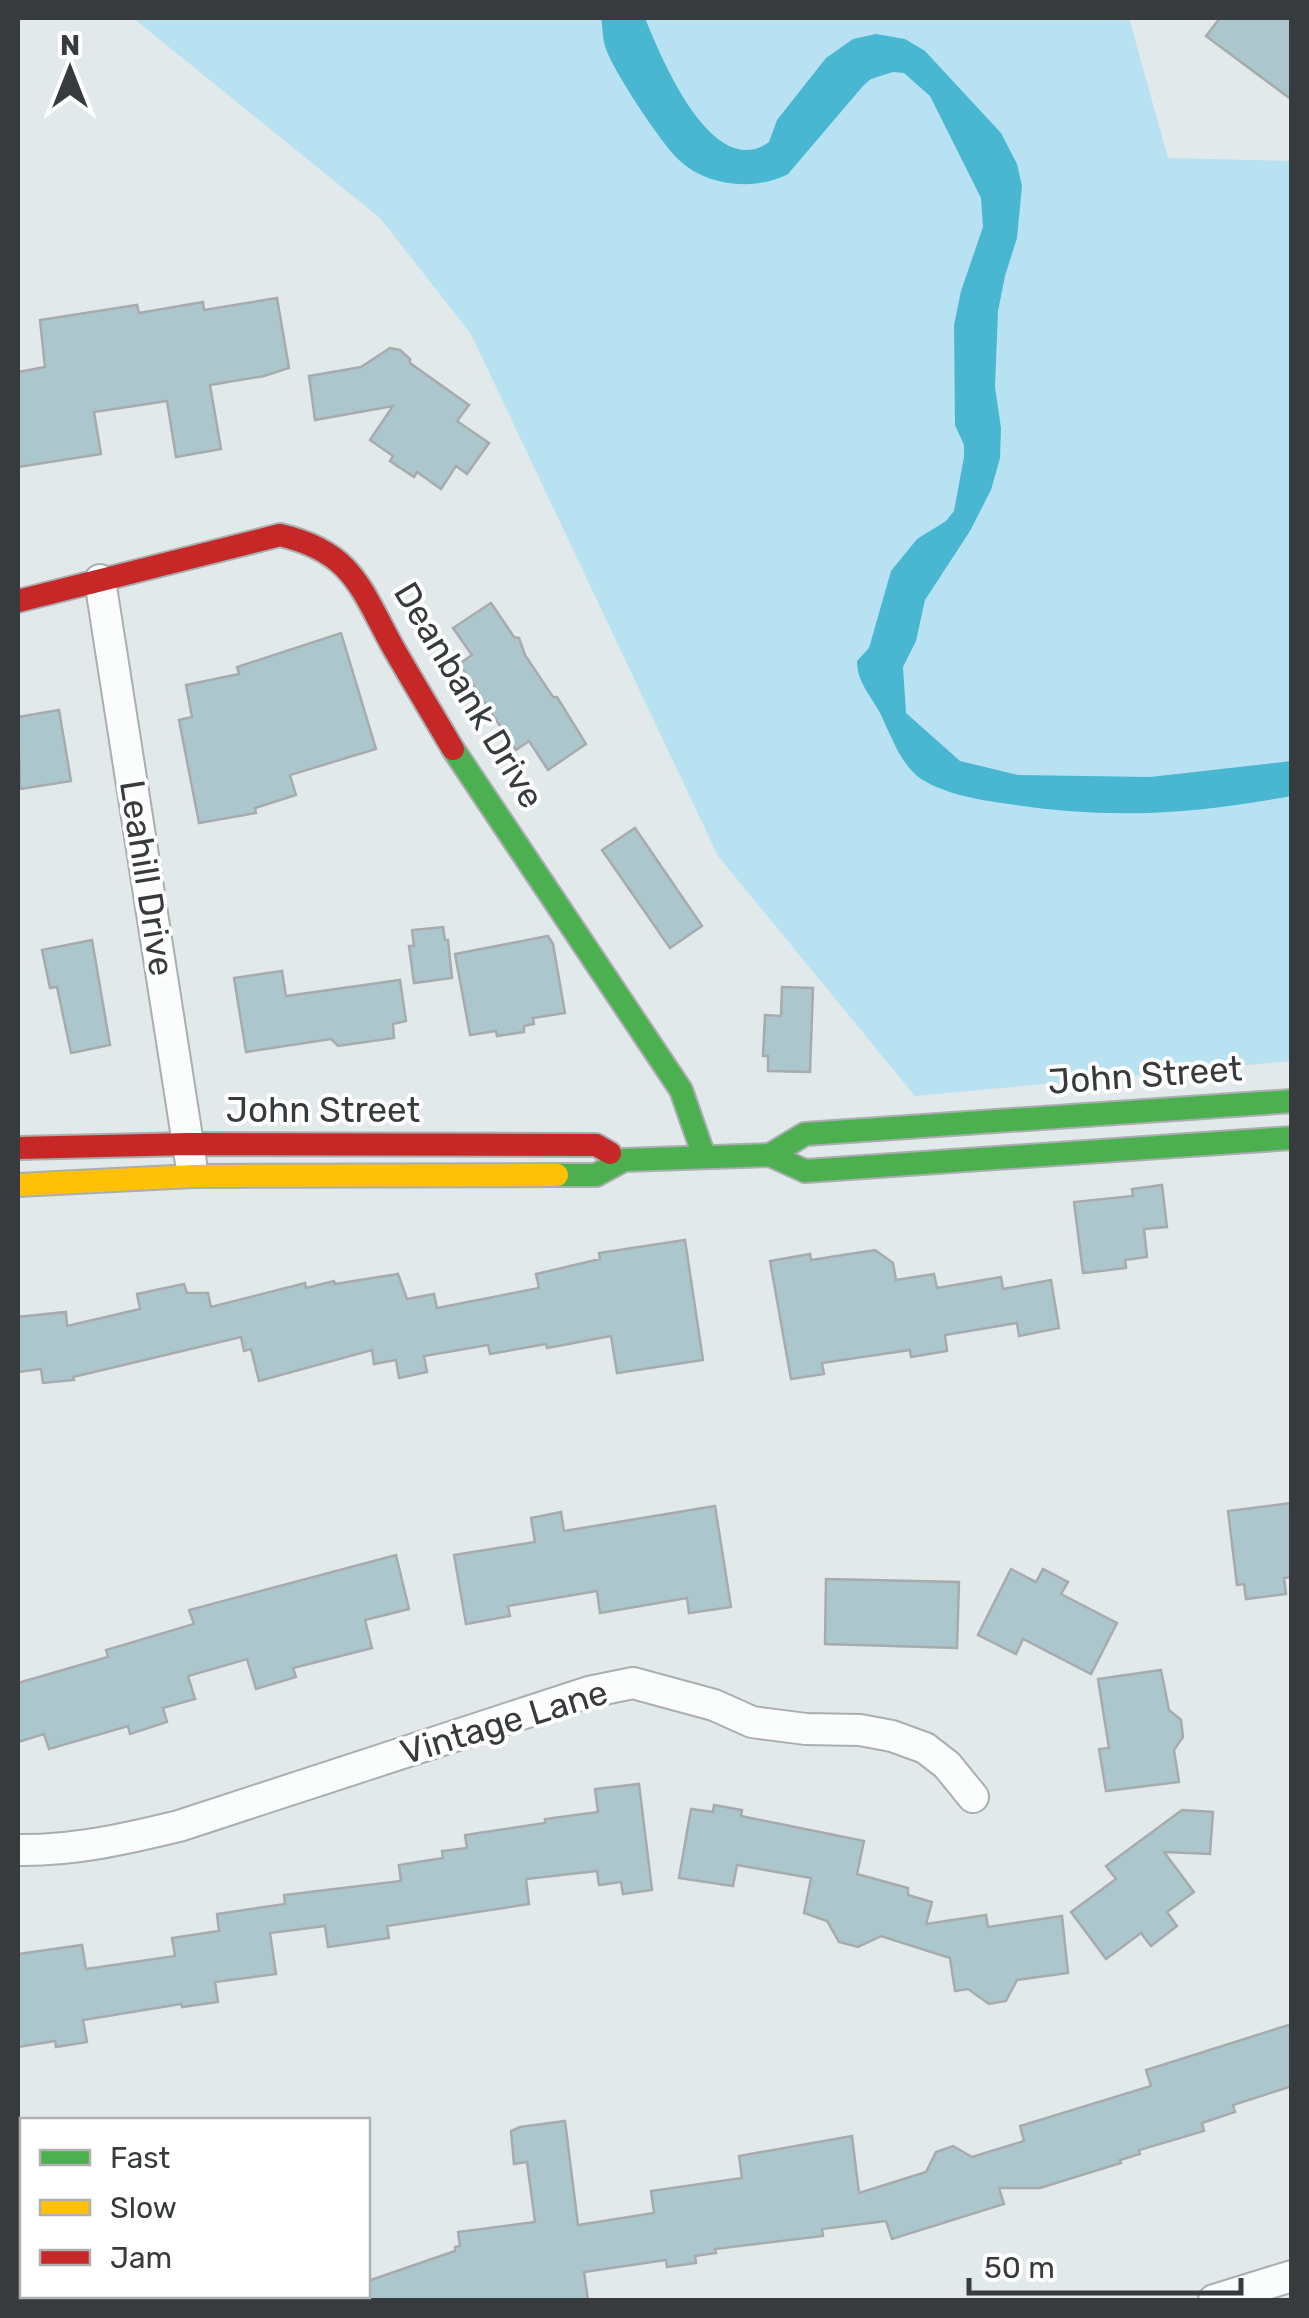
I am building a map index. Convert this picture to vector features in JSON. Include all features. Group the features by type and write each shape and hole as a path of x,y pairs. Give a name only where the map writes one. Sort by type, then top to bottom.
{"main road":[{"name":"Deanbank Drive","path":"18,601 280,535 307,541 334,558 366,590 392,646 460,761 681,1090 704,1156"},
{"name":"John Street","path":"770,1155 805,1134 1292,1101"},
{"name":"John Street","path":"18,1185 193,1176 596,1174 624,1160 704,1156 770,1155 805,1171 1292,1138"},
{"name":"John Street","path":"18,1148 188,1144 596,1145 624,1160"}],"street":[{"name":"Leahill Drive","path":"100,580 193,1176"},
{"name":"Vintage Lane","path":"18,1850 86,1846 180,1826 589,1692 633,1682 714,1706 752,1722 892,1736 925,1748 946,1764 973,1797"},
{"path":"1214,2300 1292,2276"}],"shaded area":[{"path":"133,18 1129,18 1168,158 1291,161 1291,1061 915,1096 718,856 471,334 380,218"}],"water":[{"path":"601,18 645,18 691,109 709,131 728,145 748,150 769,142 777,120 826,58 853,39 876,34 905,39 925,51 1001,133 1017,164 1022,186 1017,238 998,311 995,387 1001,428 1000,458 991,490 970,531 925,600 916,641 903,667 906,713 960,761 1018,775 1150,777 1291,761 1291,796 1185,811 1081,812 964,796 931,785 914,773 897,750 862,682 857,661 869,648 891,571 917,539 946,521 954,511 964,445 955,425 954,325 983,227 981,198 930,96 904,73 893,72 863,86 788,174 747,184 703,176 679,160 639,107 606,49"}],"building":[{"path":"1220,18 1292,18 1292,100 1206,36"},
{"path":"277,298 289,368 210,385 221,449 176,457 167,401 94,412 101,454 18,467 18,372 45,367 40,320 137,305 139,313 203,302 204,310"},
{"path":"390,348 400,350 410,363 469,405 457,421 489,443 467,474 456,466 441,489 417,472 414,477 390,461 393,456 370,440 393,406 315,420 309,376 361,367"},
{"path":"491,603 514,637 519,638 525,655 586,744 548,770 529,741 516,750 459,664 472,655 453,628"},
{"path":"341,633 376,749 290,775 296,795 255,808 256,813 199,823 179,720 192,717 186,685 239,674 237,667"},
{"path":"59,710 71,781 20,789 18,717"},
{"path":"635,828 702,926 670,948 602,850"},
{"path":"443,927 452,978 414,983 409,946 414,946 412,930"},
{"path":"548,936 553,944 565,1013 533,1018 534,1024 524,1026 524,1032 470,1035 455,954"},
{"path":"92,940 110,1045 71,1053 57,987 50,988 42,950"},
{"path":"282,971 286,996 400,980 406,1021 393,1024 394,1038 338,1046 331,1039 246,1052 234,978"},
{"path":"782,987 813,988 810,1072 768,1071 768,1056 763,1056 765,1015 781,1016"},
{"path":"1162,1185 1167,1227 1144,1229 1147,1257 1125,1260 1126,1268 1083,1273 1074,1202 1133,1196 1132,1189"},
{"path":"685,1240 703,1360 617,1373 611,1336 547,1348 546,1344 490,1354 488,1345 424,1356 427,1372 399,1378 396,1360 374,1364 372,1350 259,1381 251,1349 244,1351 241,1337 73,1377 74,1380 43,1383 41,1369 18,1372 18,1317 66,1312 67,1326 140,1309 137,1294 184,1284 187,1293 208,1293 211,1307 305,1283 306,1288 398,1274 407,1299 434,1294 437,1308 539,1288 536,1274 600,1259 599,1253"},
{"path":"875,1250 893,1263 896,1280 934,1274 937,1288 1001,1277 1003,1289 1051,1280 1059,1328 1019,1336 1017,1323 945,1335 947,1351 911,1357 910,1350 822,1363 824,1374 791,1379 770,1261 810,1254 811,1260"},
{"path":"1292,1503 1292,1577 1284,1578 1286,1594 1246,1599 1244,1584 1237,1585 1228,1511"},
{"path":"715,1506 731,1607 689,1613 687,1598 600,1613 597,1591 508,1606 510,1616 466,1624 454,1555 535,1542 531,1518 561,1512 564,1531"},
{"path":"396,1555 409,1609 365,1620 372,1648 293,1668 296,1677 256,1689 247,1659 188,1676 195,1699 163,1708 167,1722 130,1734 128,1726 49,1749 44,1734 18,1742 18,1683 108,1657 106,1650 194,1624 189,1610"},
{"path":"1011,1569 1036,1582 1043,1569 1068,1582 1061,1594 1117,1623 1091,1674 1023,1639 1016,1654 978,1635"},
{"path":"826,1579 959,1582 957,1648 825,1644"},
{"path":"1161,1670 1169,1710 1181,1720 1183,1737 1174,1750 1179,1782 1106,1791 1099,1749 1109,1748 1098,1679"},
{"path":"639,1784 652,1890 623,1894 621,1882 599,1885 597,1871 526,1879 529,1904 387,1926 389,1938 328,1947 325,1926 270,1933 276,1974 215,1982 218,2002 83,2020 87,2042 56,2047 55,2041 18,2047 18,1954 82,1945 86,1969 175,1956 172,1938 219,1931 217,1914 285,1904 284,1895 401,1881 399,1865 443,1858 442,1851 467,1848 465,1835 598,1812 595,1789"},
{"path":"714,1805 742,1810 741,1816 864,1841 857,1874 908,1888 908,1895 932,1902 926,1924 986,1915 988,1927 1062,1916 1068,1973 1017,1980 1006,2001 989,2004 968,1989 955,1991 950,1958 881,1936 858,1947 839,1942 827,1921 804,1913 811,1878 737,1865 733,1886 679,1878 691,1809 713,1812"},
{"path":"1182,1810 1213,1812 1210,1854 1164,1852 1194,1892 1167,1912 1177,1926 1151,1946 1141,1933 1106,1959 1071,1912 1116,1879 1106,1866"},
{"path":"1292,2024 1292,2086 1233,2105 1235,2112 1202,2123 1204,2131 1139,2150 1140,2154 1120,2160 1121,2163 1040,2188 999,2188 1004,2204 892,2239 886,2221 822,2229 823,2236 715,2249 716,2253 695,2256 696,2263 667,2267 666,2260 584,2272 588,2300 326,2300 370,2298 370,2280 455,2251 460,2246 458,2232 535,2222 527,2162 514,2164 511,2131 520,2127 565,2121 578,2225 654,2213 651,2191 742,2178 739,2156 852,2136 859,2193 926,2172 936,2152 953,2146 972,2157 1024,2141 1020,2126 1151,2086 1146,2070"}],"traffic: fast":[{"path":"453,749 681,1090 704,1156"},
{"path":"770,1155 805,1134 1292,1101"},
{"path":"557,1175 596,1175 624,1160 770,1155 805,1171 1292,1138"}],"traffic: slow":[{"path":"18,1185 193,1176 557,1175"}],"traffic: jam":[{"path":"18,601 280,535 305,542 340,563 363,591 453,749"},
{"path":"18,1148 189,1144 596,1145 610,1153"}]}
